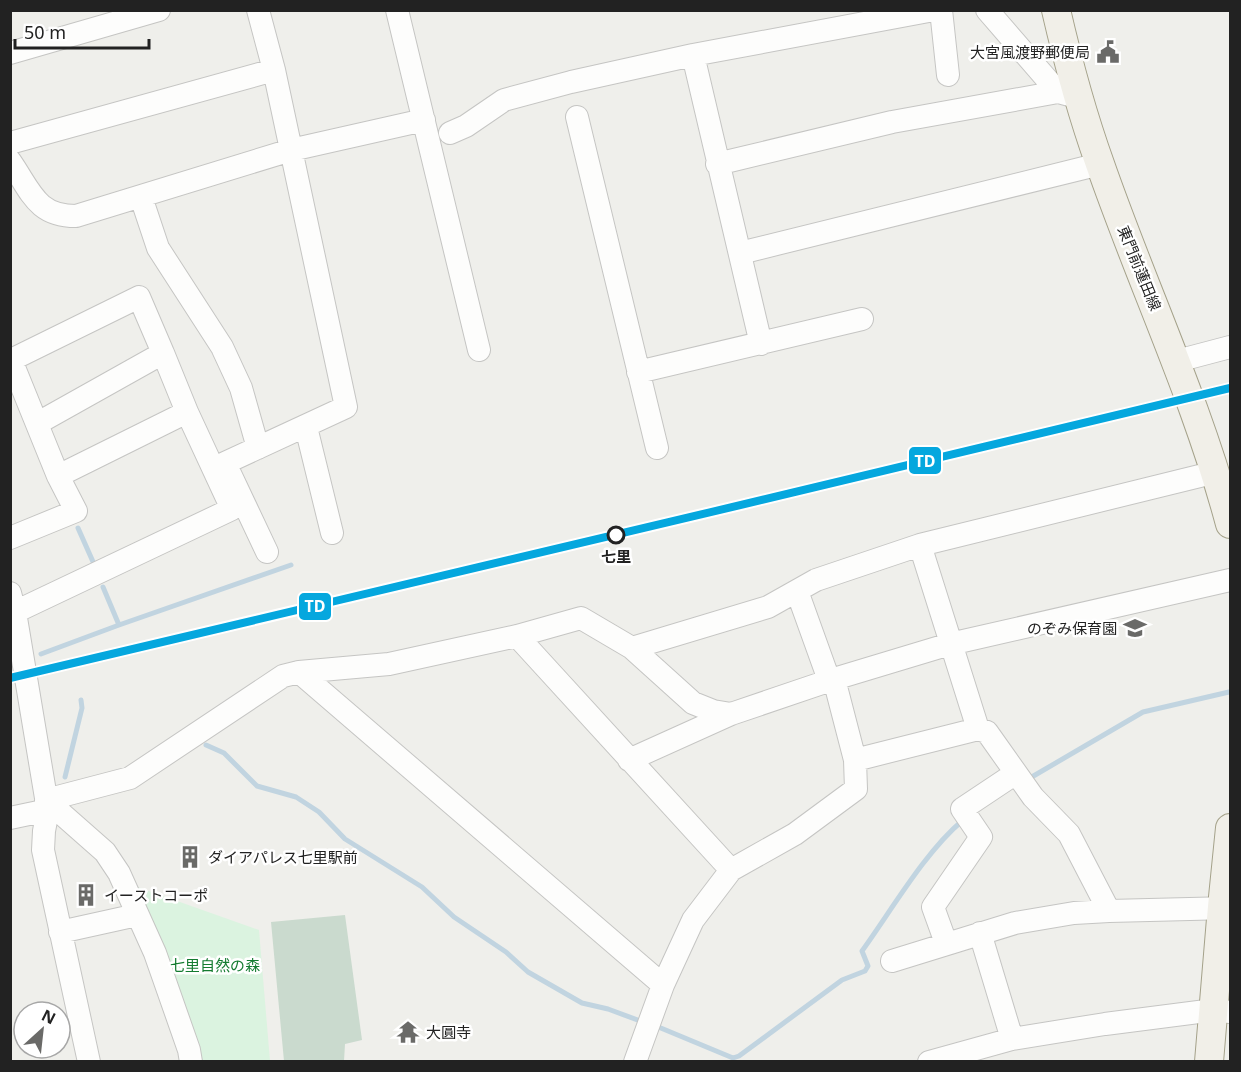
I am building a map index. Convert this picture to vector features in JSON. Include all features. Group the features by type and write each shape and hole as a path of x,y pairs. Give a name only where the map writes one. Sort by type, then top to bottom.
{"main road":[{"name":"東門前蓮田線","path":"1056,10 1068,95 1100,164 1177,361 1216,472 1230,524"},
{"path":"1209,1062 1222,1011 1230,828"}],"street":[{"path":"10,53 159,10"},
{"path":"258,10 274,70 346,407 225,463 267,552"},
{"path":"397,10 479,350"},
{"path":"450,133 466,126 504,99 693,55 934,10"},
{"path":"941,10 948,75"},
{"path":"987,10 1068,95"},
{"path":"693,55 761,344"},
{"path":"10,143 274,70"},
{"path":"717,164 892,122 1068,95"},
{"path":"577,117 657,448"},
{"path":"10,161 41,207 59,216 76,216 291,150 424,120"},
{"path":"740,253 1100,164"},
{"path":"141,197 158,248 222,347 241,388 258,448"},
{"path":"10,538 76,511 58,477 11,360 139,297 187,412 232,509 13,603 15,644 47,805 43,850 89,1062"},
{"path":"638,372 862,319"},
{"path":"1177,361 1230,347"},
{"path":"38,423 163,353"},
{"path":"58,477 187,412"},
{"path":"306,427 332,533"},
{"path":"632,648 768,607 816,580 920,545 1216,472"},
{"path":"920,545 978,729"},
{"path":"629,760 731,714 950,644 1230,580"},
{"path":"635,1062 663,985 693,920 731,870 795,834 856,789 855,760 832,680 797,591"},
{"path":"10,818 130,778 283,676 298,672 389,664 517,636 581,618 632,648 693,703 713,711 731,714"},
{"path":"517,636 731,870"},
{"path":"298,672 663,985"},
{"path":"855,760 978,729 987,732 1033,797 1069,834 1108,911"},
{"path":"946,943 933,907 981,837 962,809 1016,772"},
{"path":"47,805 105,852 119,873 155,953 189,1050 191,1062"},
{"path":"892,961 1015,923 1108,911 1226,907"},
{"path":"60,932 137,915"},
{"path":"980,933 1012,1039"},
{"path":"929,1062 1012,1039 1105,1023 1222,1011"}],"green space":[{"name":"七里自然の森","path":"132,885 259,930 270,1061 198,1061"},
{"path":"345,915 362,1040 345,1044 344,1061 284,1061 271,922"}],"waterway":[{"path":"78,528 94,564"},
{"path":"41,654 291,565"},
{"path":"103,587 119,625"},
{"path":"1030,778 1143,712 1229,692"},
{"path":"65,777 82,708 81,700"},
{"path":"206,745 224,753 257,786 296,797 319,812 345,839 422,887 454,917 506,952 528,972 582,1003 608,1009 643,1022"},
{"path":"656,1026 733,1058 739,1056 842,980 865,971 868,966 862,951 922,865 962,821"}],"transit line":[{"name":"TD","path":"10,678 1230,388"}],"place":[{"name":"大宮風渡野郵便局","path":"1108,52"},
{"name":"七里","path":"616,535"},
{"name":"のぞみ保育園","path":"1135,628"},
{"name":"ダイアパレス七里駅前","path":"190,857"},
{"name":"イーストコーポ","path":"86,895"},
{"name":"大圓寺","path":"408,1032"}]}
